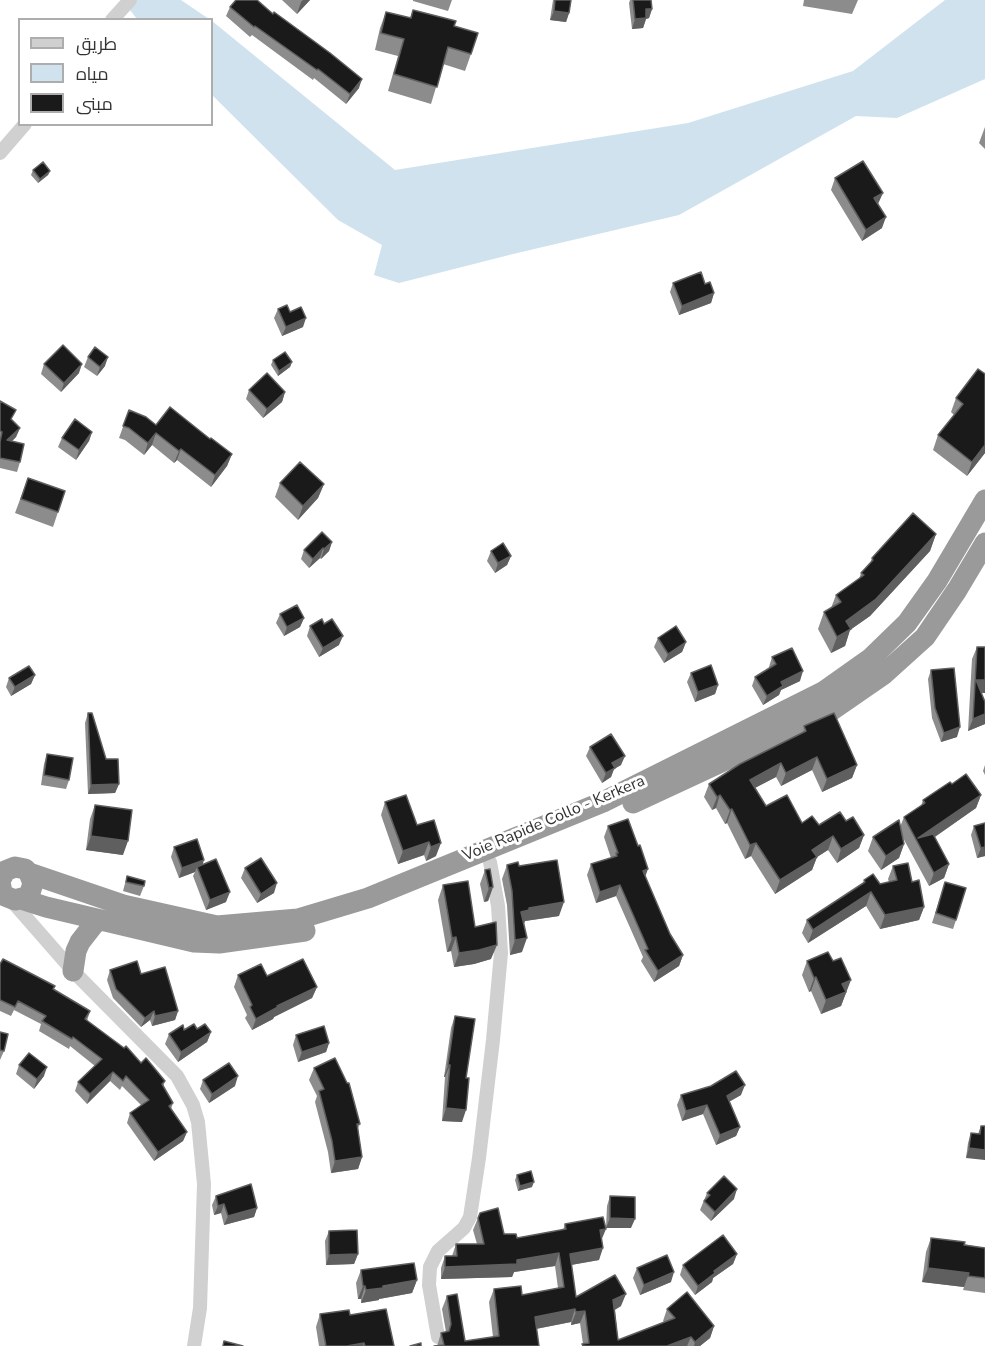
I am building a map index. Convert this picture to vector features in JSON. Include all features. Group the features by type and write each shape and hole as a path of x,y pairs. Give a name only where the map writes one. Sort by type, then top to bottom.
{"highway":[{"name":"Voie Rapide Collo - Kerkera","path":"8,883 218,926 298,919 368,898 603,802 823,692 871,658 907,623 937,581 985,500"},
{"name":"Voie Rapide Collo - Kerkera","path":"8,883 101,920 194,942 219,943 301,932 366,913 611,813 829,712 884,674 926,637 983,550"},
{"path":"73,971 80,942 94,924 101,920"}],"street":[{"path":"0,153 23,126"},
{"path":"438,1337 429,1285 430,1267 438,1251 464,1228 470,1217 493,1040 501,953 498,906 490,862"},
{"path":"8,883 73,971 177,1076 193,1105 198,1122 204,1184 200,1308 194,1346"}],"water":[{"path":"122,0 181,0 208,18 136,18"},
{"path":"945,0 985,0 985,79 897,118 856,116 679,215 399,283 374,275 382,245 338,220 213,96 213,22 395,170 688,123 853,71"}],"building":[{"path":"236,0 257,0 362,79 350,94 318,69 254,27 230,7"},
{"path":"555,0 571,0 569,13 554,11"},
{"path":"633,0 651,0 652,9 646,9 646,18 635,19"},
{"path":"413,10 456,21 454,26 478,33 471,54 448,47 437,87 394,74 404,39 381,33 386,12 411,18"},
{"path":"863,161 883,193 874,198 886,217 866,230 835,178"},
{"path":"43,162 50,171 40,179 33,170"},
{"path":"701,272 705,284 710,282 714,293 682,306 673,283"},
{"path":"287,305 290,312 301,307 306,318 286,327 278,309"},
{"path":"63,345 82,364 64,383 44,364"},
{"path":"95,347 108,357 100,367 88,357"},
{"path":"285,352 292,362 279,371 273,360"},
{"path":"978,369 985,374 985,445 972,462 938,435 963,404 956,398"},
{"path":"267,373 285,392 267,409 249,390"},
{"path":"0,401 16,410 11,419 20,428 7,440 24,444 20,462 0,458 2,432 0,431"},
{"path":"170,407 232,454 215,475 156,433 148,443 123,426 129,410 146,417 156,425"},
{"path":"75,419 92,432 79,450 62,438"},
{"path":"300,462 324,484 303,506 280,483"},
{"path":"28,478 65,491 58,512 21,499"},
{"path":"913,513 936,534 876,599 846,621 851,629 837,637 824,612 841,602 836,595 864,575 861,573 873,560 872,558"},
{"path":"322,532 332,542 313,559 304,550"},
{"path":"503,543 511,556 498,563 491,551"},
{"path":"297,605 304,618 287,627 280,614"},
{"path":"322,619 324,624 332,619 343,636 323,648 310,626"},
{"path":"676,626 686,642 668,654 658,638"},
{"path":"977,647 985,647 985,680 976,680 985,702 985,714 973,719"},
{"path":"792,648 803,671 781,682 783,686 767,696 755,677 776,664 772,657"},
{"path":"711,665 718,685 698,692 691,673"},
{"path":"29,666 35,675 15,687 9,678"},
{"path":"954,668 960,727 944,733 935,708 931,670"},
{"path":"88,713 92,713 106,759 118,759 119,784 91,785"},
{"path":"834,713 857,765 827,779 817,757 786,773 781,763 750,780 766,806 787,795 802,823 812,816 819,825 840,812 846,821 853,817 864,835 841,849 833,836 812,850 817,857 780,880 756,843 750,845 732,809 730,810 720,795 717,797 709,784 740,764 806,731 804,726"},
{"path":"611,734 625,756 612,763 615,768 606,773 590,747"},
{"path":"47,754 73,758 69,780 44,775"},
{"path":"966,774 981,795 918,838 933,834 949,864 934,873 904,817 925,803 923,800"},
{"path":"406,795 417,825 434,820 441,843 431,847 429,842 403,851 385,802"},
{"path":"95,805 132,810 128,841 91,836"},
{"path":"628,819 648,869 643,871 670,934 683,955 658,971 645,950 648,949 620,885 600,892 591,864 617,856 616,853 618,853 608,826"},
{"path":"899,820 904,844 886,856 873,837"},
{"path":"985,823 985,847 981,848 974,826"},
{"path":"197,839 204,860 182,868 174,847"},
{"path":"261,858 277,883 261,894 245,868"},
{"path":"216,859 230,892 210,900 197,867"},
{"path":"557,860 564,902 529,908 521,912 527,938 515,940 512,891 507,865 518,862 519,866"},
{"path":"908,863 912,882 919,880 924,907 885,915 871,892 813,930 807,920 865,882 864,880 873,874 880,884 897,880 893,866"},
{"path":"490,869 493,887 489,888 485,870"},
{"path":"127,876 145,881 144,886 126,882"},
{"path":"468,881 475,927 496,922 497,945 459,953 456,937 452,938 443,885"},
{"path":"945,882 966,888 956,920 936,913"},
{"path":"828,952 833,961 841,958 851,980 842,984 846,992 826,1000 807,961"},
{"path":"3,959 55,986 53,989 90,1011 85,1019 124,1048 126,1046 141,1063 146,1058 165,1081 162,1084 173,1103 169,1106 187,1132 158,1152 130,1113 149,1100 126,1076 123,1081 113,1072 90,1094 78,1082 102,1059 73,1037 72,1039 42,1021 46,1016 18,1001 15,1007 0,1000 0,964"},
{"path":"303,959 317,987 256,1019 238,975 261,964 267,976"},
{"path":"137,961 141,974 165,967 178,1011 155,1016 154,1011 145,1018 116,989 110,970"},
{"path":"455,1016 475,1019 466,1078 469,1078 466,1110 446,1108 450,1065 448,1065"},
{"path":"194,1024 197,1029 205,1024 211,1032 181,1052 169,1034 183,1025 184,1030"},
{"path":"324,1026 329,1043 302,1052 296,1035"},
{"path":"0,1032 8,1034 4,1051 0,1050"},
{"path":"29,1053 47,1067 37,1079 19,1065"},
{"path":"335,1058 349,1083 360,1124 357,1124 362,1157 335,1161 319,1091 324,1089 314,1068"},
{"path":"229,1063 238,1076 212,1094 203,1080"},
{"path":"736,1071 745,1085 727,1096 740,1127 720,1135 707,1105 686,1111 681,1095 711,1086"},
{"path":"981,1126 985,1126 985,1150 969,1148 971,1133 980,1134"},
{"path":"531,1171 534,1182 520,1186 517,1175"},
{"path":"724,1176 737,1189 715,1212 704,1201 710,1195 707,1193"},
{"path":"251,1184 257,1208 228,1216 224,1204 218,1206 216,1196"},
{"path":"610,1196 635,1197 635,1219 610,1218"},
{"path":"498,1208 504,1234 516,1234 517,1238 566,1229 565,1224 603,1217 606,1229 600,1230 603,1248 570,1254 576,1297 615,1275 626,1294 613,1300 618,1340 675,1318 667,1309 687,1292 714,1326 695,1342 691,1337 667,1346 583,1346 582,1344 589,1343 585,1311 576,1312 575,1309 535,1317 539,1346 434,1346 444,1345 441,1333 449,1331 451,1324 447,1296 457,1294 465,1341 499,1336 494,1289 521,1286 522,1295 564,1287 559,1253 517,1260 517,1264 445,1267 445,1256 457,1256 456,1244 484,1244 478,1218 480,1213"},
{"path":"357,1230 358,1254 329,1255 329,1231"},
{"path":"723,1235 737,1254 698,1286 683,1265"},
{"path":"931,1238 965,1242 964,1245 985,1248 985,1278 968,1276 969,1273 928,1268"},
{"path":"667,1255 674,1272 644,1285 637,1268"},
{"path":"414,1263 417,1280 366,1290 363,1286 361,1270"},
{"path":"386,1309 394,1346 365,1346 364,1343 326,1346 320,1314 349,1310 350,1315"},
{"path":"224,1341 243,1346 223,1346"}]}
